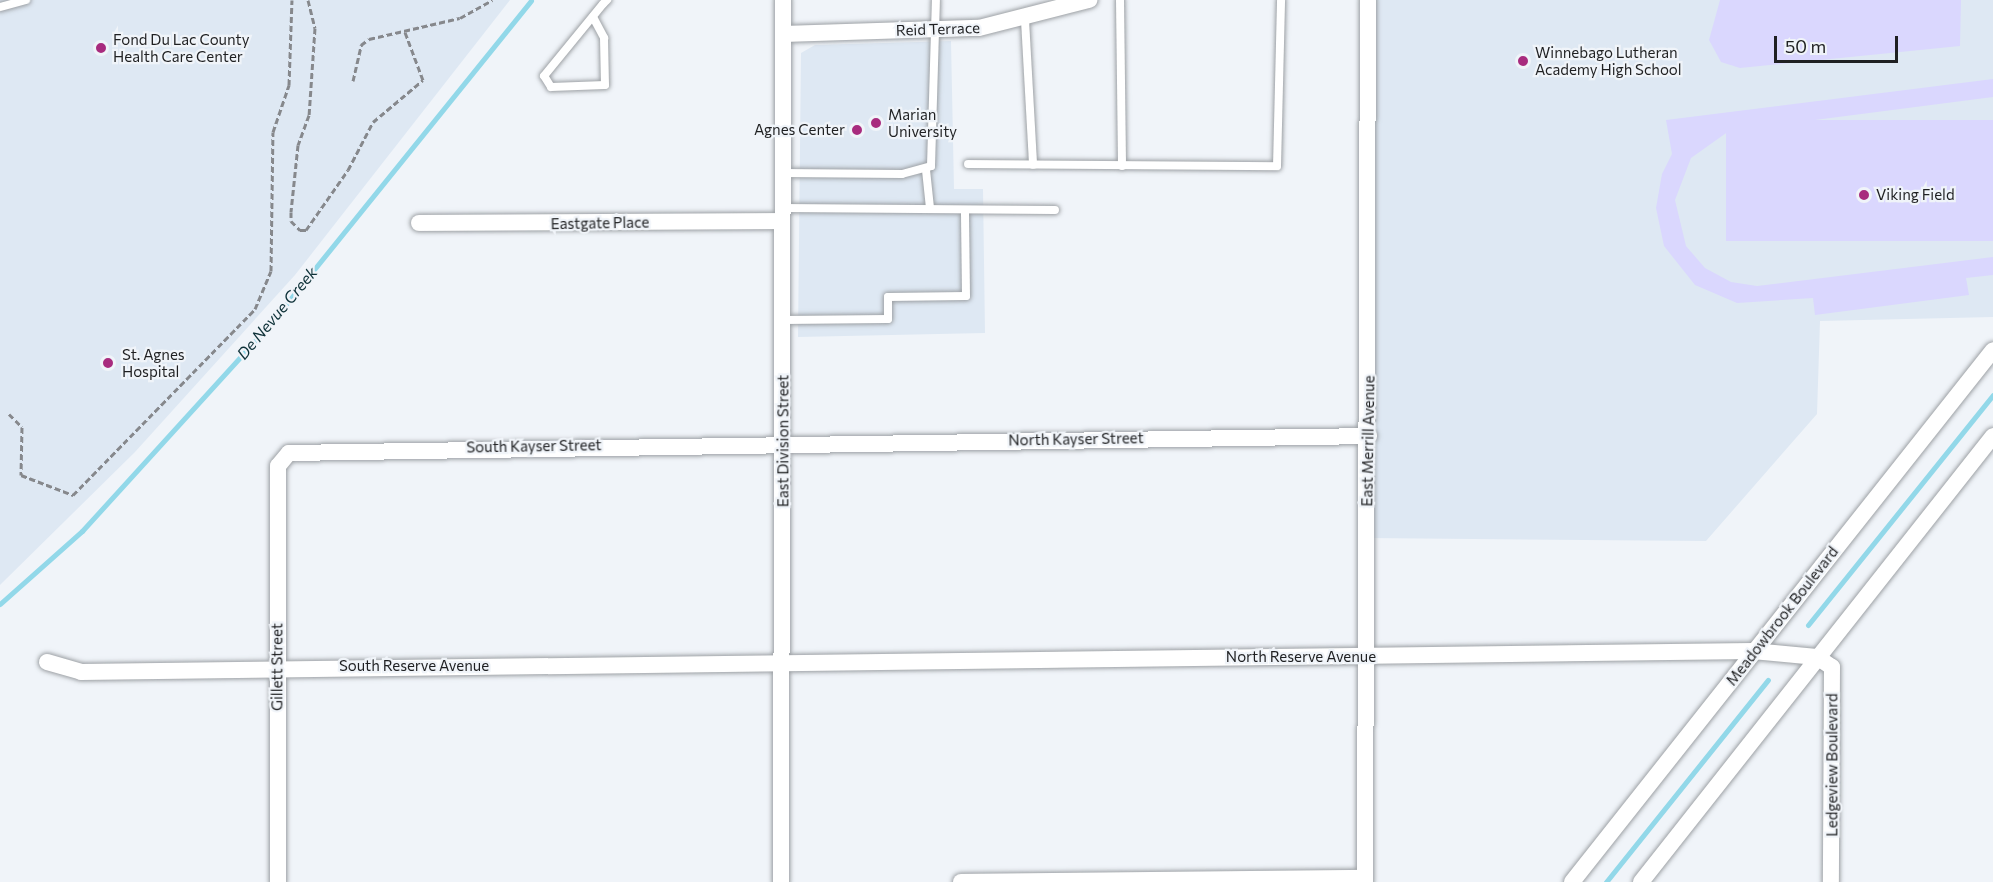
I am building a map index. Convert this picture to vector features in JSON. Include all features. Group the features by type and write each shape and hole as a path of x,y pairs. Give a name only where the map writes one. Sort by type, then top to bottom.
{"street":[{"name":"East Division Street","path":"781,882 784,663 783,0"},
{"name":"Reid Terrace","path":"783,34 934,30 1025,20 1089,0"},
{"name":"East Merrill Avenue","path":"1365,880 1369,436 1368,0"},
{"name":"Eastgate Place","path":"419,223 782,214"},
{"name":"Meadowbrook Boulevard","path":"1572,882 1993,350"},
{"name":"North Kayser Street","path":"783,442 1369,436"},
{"path":"1641,882 1993,436"},
{"name":"South Kayser Street","path":"286,455 324,449 783,442"},
{"name":"Gillett Street","path":"278,882 278,466 286,455"},
{"name":"North Reserve Avenue","path":"784,663 1366,658 1754,651 1817,657"},
{"name":"Ledgeview Boulevard","path":"1817,657 1832,667 1831,882"},
{"name":"South Reserve Avenue","path":"47,662 81,672 277,667 784,663"},
{"path":"961,882 1365,880"}],"lane":[{"path":"0,7 26,0"},
{"path":"592,17 604,38 604,85 551,87 544,76 592,17 607,0"},
{"path":"930,209 926,170 935,157 934,30 936,0"},
{"path":"1120,0 1122,166"},
{"path":"968,164 1277,166 1281,0"},
{"path":"1025,20 1031,61 1033,165"},
{"path":"782,173 926,170"},
{"path":"782,214 930,209 1056,210"},
{"path":"783,320 888,319 888,297 966,296 965,210"}],"path":[{"path":"9,414 22,427 21,475 73,495 255,309 271,272 273,132 289,85 292,0"},
{"path":"308,0 315,28 309,115 298,145 291,212 291,221 300,230 306,230 348,170 373,122 423,80 405,32"},
{"path":"353,81 361,45 380,34 405,32 460,18 492,0"}],"shaded area":[{"name":"St. Agnes Hospital","path":"0,0 510,0 295,275 135,452 0,585"},
{"path":"1368,0 1993,0 1993,317 1820,321 1817,414 1706,541 1367,538"},
{"path":"1720,0 1961,0 1960,46 1740,68 1721,62 1709,40"},
{"path":"951,41 954,189 983,189 985,333 798,337 801,53 815,45"},
{"path":"1993,79 1993,97 1729,131 1691,158 1675,200 1686,246 1705,268 1731,282 1757,286 1993,257 1993,275 1966,278 1969,295 1815,315 1813,298 1737,303 1695,285 1664,246 1656,208 1662,174 1672,154 1666,120"},
{"name":"Viking Field","path":"1726,120 1993,120 1993,241 1726,241"}],"waterway":[{"name":"De Nevue Creek","path":"0,604 82,531 266,329 531,0"},
{"path":"1808,625 1993,395"},
{"path":"1606,882 1768,680"}],"place":[{"name":"Fond Du Lac County Health Care Center","path":"101,48"},
{"name":"Winnebago Lutheran Academy High School","path":"1523,61"},
{"name":"Marian University","path":"876,123"},
{"name":"Agnes Center","path":"857,130"},
{"name":"Viking Field","path":"1864,195"},
{"name":"St. Agnes Hospital","path":"108,363"}]}
